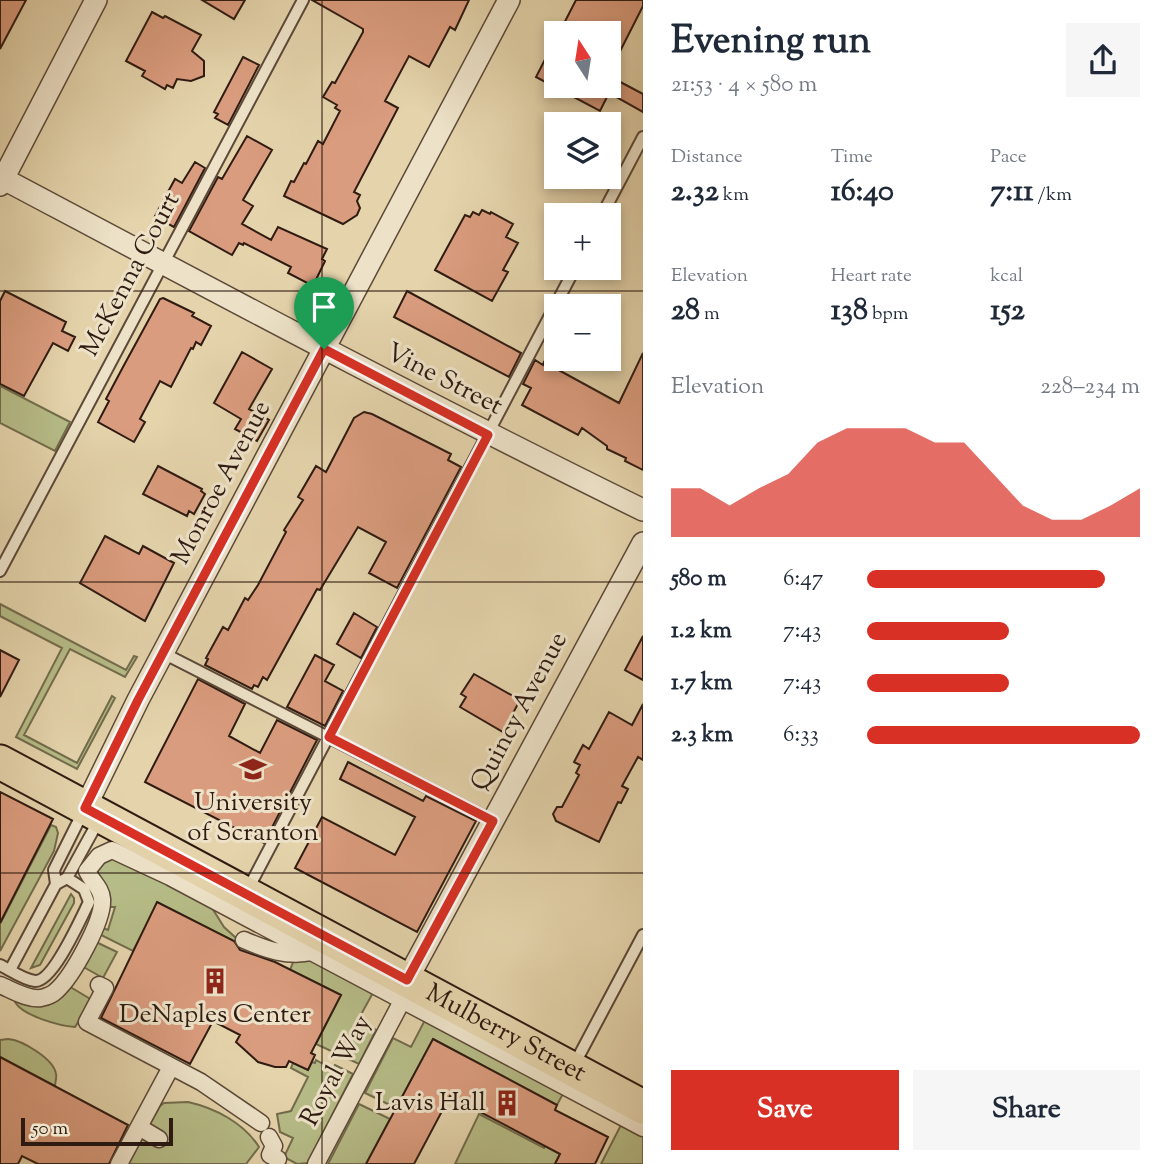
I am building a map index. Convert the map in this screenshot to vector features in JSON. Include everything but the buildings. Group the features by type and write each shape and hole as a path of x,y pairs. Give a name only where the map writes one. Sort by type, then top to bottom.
{"main road":[{"name":"Mulberry Street","path":"0,762 246,894 404,991 572,1069 643,1107"}],"street":[{"path":"1,180 96,0"},
{"name":"Monroe Avenue","path":"93,812 163,653 509,0"},
{"name":"Vine Street","path":"1,180 488,435 643,510"},
{"name":"Quincy Avenue","path":"404,991 643,543"},
{"path":"0,985 41,998 56,991 71,971 98,923 101,891 87,871 99,856 112,850 170,877 312,952 404,991 643,1128"},
{"path":"244,940 281,953 298,955 312,952"},
{"path":"99,985 105,988 87,1022 201,1082 265,1130 274,1146 270,1155 278,1159"},
{"name":"Royal Way","path":"316,1164 357,1096 404,991"},
{"path":"119,1164 171,1067"},
{"path":"139,1127 159,1139"}],"lane":[{"name":"McKenna Court","path":"0,571 303,0"},
{"path":"609,203 643,137"},
{"path":"246,894 569,280"},
{"path":"163,653 493,821"},
{"name":"Monroe Avenue","path":"67,878 93,812"},
{"name":"Monroe Avenue","path":"5,968 56,884 54,870 93,812"},
{"path":"5,968 31,981 39,981 47,977 62,954 89,902 83,889 67,878 56,884"},
{"path":"572,1069 643,935"}],"green space":[{"path":"0,386 70,422 55,451 0,423"},
{"path":"0,604 126,670 134,656 137,657 125,677 70,649 24,735 77,763 112,696 115,698 77,769 16,737 62,648 0,616"},
{"path":"51,825 56,827 58,833 54,851 0,951 0,924"},
{"path":"119,857 212,908 224,927 247,948 158,903 133,951 101,935 100,927 108,930 115,907 109,907 98,876 98,864 103,860"},
{"path":"71,894 74,903 40,965 31,968"},
{"path":"96,942 117,952 103,978 80,965"},
{"path":"312,959 374,991 358,1020 376,1030 359,1064 316,1044 341,995 290,970 294,960"},
{"path":"67,985 92,1000 75,1027 34,1016 15,1002 17,998"},
{"path":"426,1018 565,1090 557,1105 433,1039 396,1108 365,1093 393,1038 411,1047"},
{"path":"8,1039 29,1047 50,1062 56,1075 55,1086 0,1057 0,1040"},
{"path":"316,1060 332,1069 335,1065 353,1074 308,1163 297,1164 284,1157 293,1138 280,1132 277,1114 291,1111 308,1077 291,1068 293,1063 308,1070"},
{"path":"188,1102 228,1118 253,1138 259,1147 246,1164 128,1164 160,1106 164,1103"},
{"path":"359,1104 390,1119 366,1164 328,1164"},
{"path":"479,1114 544,1148 561,1117 574,1124 555,1164 455,1164"},
{"path":"623,1121 643,1131 643,1164 601,1164"}],"place":[{"name":"University of Scranton","path":"253,769"},
{"name":"DeNaples Center","path":"215,981"},
{"name":"Lavis Hall","path":"507,1103"}],"route":[{"path":"324,349 488,435 329,737 493,821 407,980 85,808 138,700 324,349"}]}
